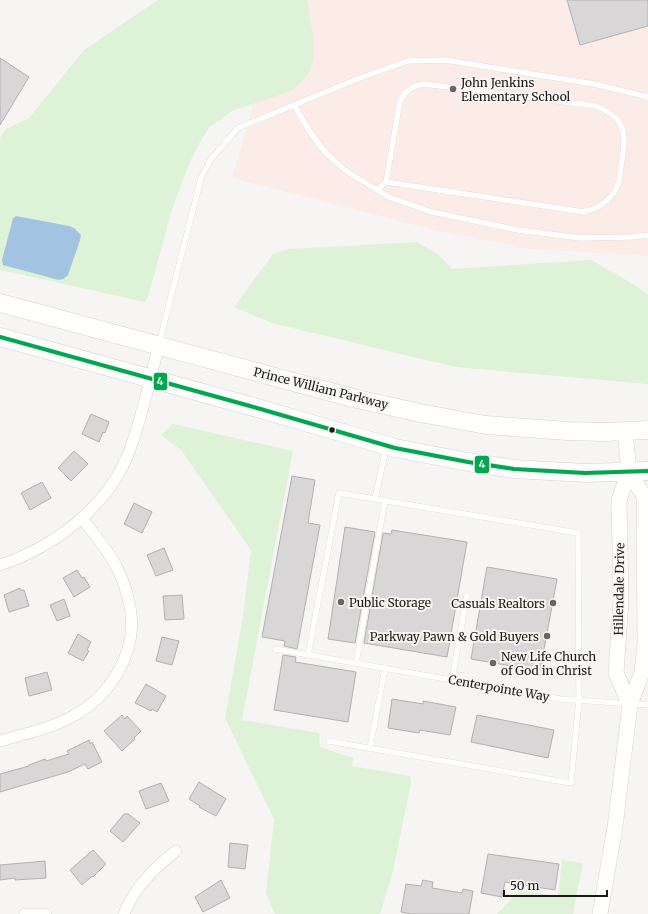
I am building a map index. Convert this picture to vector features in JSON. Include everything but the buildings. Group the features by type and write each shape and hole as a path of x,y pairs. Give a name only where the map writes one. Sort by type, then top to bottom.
{"highway":[{"name":"Prince William Parkway","path":"0,303 353,398 452,419 486,425 567,431 648,430"},
{"path":"0,337 150,378 386,446 514,469 585,473 648,471"}],"main road":[{"name":"Hillendale Drive","path":"625,431 629,472 619,500 620,600 616,672 630,705"},
{"name":"Hillendale Drive","path":"600,914 615,827 630,705 642,672 644,650 644,496 629,472"}],"street":[{"path":"0,565 21,557 49,543 82,518 101,498 117,477 129,453 136,432 159,346"},
{"path":"0,741 60,722 86,708 110,685 127,652 131,634 132,615 120,573 111,557 82,518"},
{"path":"124,914 134,893 147,876 162,861 176,851"},
{"path":"25,914 46,914"}],"lane":[{"path":"159,346 201,178 211,159 238,128 357,79 408,61 453,61 594,84 648,96"},
{"path":"377,190 386,182 398,108 404,94 409,89 424,84 596,106 607,111 615,118 622,129 625,140 619,182 613,195 603,204 584,212 386,182"},
{"path":"294,105 310,132 325,152 346,171 389,197 432,212 518,230 581,238 631,238 648,235"},
{"path":"375,499 386,446"},
{"path":"308,655 339,493 578,533 579,700 571,783 328,741"},
{"path":"356,663 385,500"},
{"path":"452,680 467,595"},
{"name":"Centerpointe Way","path":"275,649 560,699 630,705 648,705"},
{"path":"370,748 385,668"}],"shaded area":[{"name":"John Jenkins Elementary School","path":"284,0 648,0 648,256 529,249 435,230 232,178"}],"green space":[{"path":"158,0 307,0 314,51 312,63 308,73 300,83 288,92 232,111 209,128 189,164 173,206 148,297 145,302 0,270 0,138 6,129 29,118 84,50"},
{"path":"417,242 439,255 452,269 591,260 633,284 648,295 648,384 455,367 272,323 234,307 273,254 289,249"},
{"path":"173,424 293,451 242,720 319,733 320,747 353,758 352,766 410,776 411,783 393,871 380,914 275,914 266,893 274,819 225,718 243,616 251,550 181,450 161,435"},
{"path":"562,860 583,863 573,914 497,914 519,891 558,896"}],"water":[{"path":"16,216 69,226 74,228 81,235 68,275 59,280 3,265 2,260 13,218"}],"transit line":[{"name":"4","path":"0,337 250,406 395,448 514,469 585,473 648,471"}],"place":[{"name":"John Jenkins Elementary School","path":"453,89"},
{"name":"Public Storage","path":"341,602"},
{"name":"Casuals Realtors","path":"553,603"},
{"name":"Parkway Pawn & Gold Buyers","path":"547,636"},
{"name":"New Life Church of God in Christ","path":"493,663"}]}
